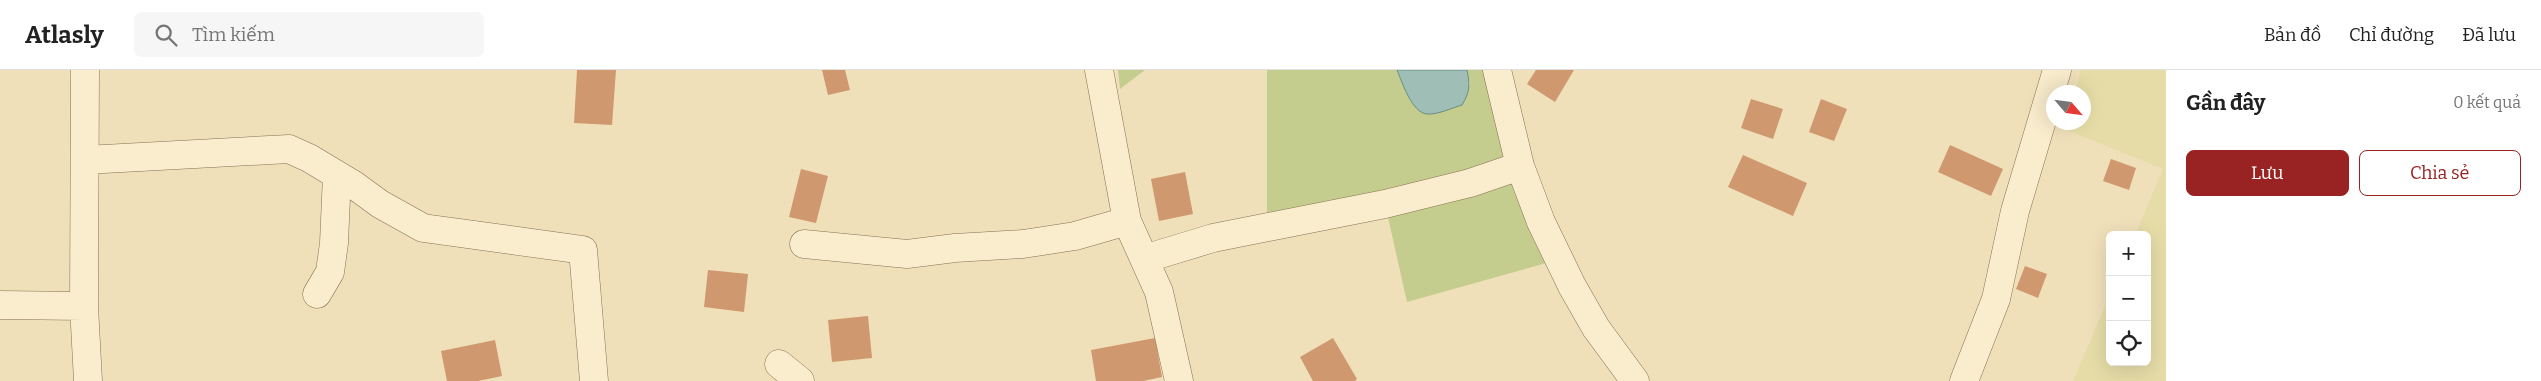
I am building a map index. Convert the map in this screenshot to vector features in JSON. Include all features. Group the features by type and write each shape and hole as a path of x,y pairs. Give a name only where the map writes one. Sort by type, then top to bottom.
{"street":[{"path":"84,70 84,306 88,381"},
{"path":"1099,70 1127,221 1159,292 1179,381"},
{"path":"1497,70 1520,166 1541,222 1572,286 1596,328 1635,381"},
{"path":"1964,381 1996,299 2015,211 2057,70"},
{"path":"85,160 289,149 337,175 380,204 423,228 583,250 594,381"},
{"path":"1144,258 1213,238 1385,204 1470,183 1520,166"},
{"path":"317,294 330,272 334,243 337,175"},
{"path":"804,244 907,254 955,248 1023,244 1075,236 1127,221"},
{"path":"0,305 84,306"},
{"path":"778,364 800,381"}],"shaded area":[{"path":"2081,70 2166,70 2166,381 2073,381 2106,304 2106,366 2151,366 2151,231 2137,231 2163,169 2066,130 2091,130 2091,85 2077,85"}],"green space":[{"path":"1118,70 1145,70 1120,89"},
{"path":"1267,70 1397,70 1411,101 1470,84 1467,70 1495,70 1557,260 1407,302 1385,204 1267,220"}],"water":[{"path":"1397,70 1467,70 1469,84 1467,96 1462,105 1427,114 1412,103"}],"building":[{"path":"577,70 616,70 612,125 574,123"},
{"path":"822,70 845,70 850,90 828,95"},
{"path":"1536,70 1574,70 1555,102 1527,84"},
{"path":"1751,99 1783,109 1773,139 1741,128"},
{"path":"1821,99 1847,109 1834,141 1809,132"},
{"path":"1950,145 2003,169 1991,196 1938,172"},
{"path":"1743,155 1807,183 1793,216 1728,187"},
{"path":"2111,159 2136,168 2129,190 2103,181"},
{"path":"801,169 828,176 816,223 789,217"},
{"path":"1185,172 1193,214 1159,221 1151,179"},
{"path":"2025,266 2047,274 2038,298 2016,289"},
{"path":"708,270 748,274 744,312 704,307"},
{"path":"868,316 872,358 832,362 828,320"},
{"path":"1155,338 1162,377 1143,381 1096,381 1091,350"},
{"path":"1333,338 1357,379 1355,381 1313,381 1300,357"},
{"path":"495,340 502,376 478,381 447,381 441,351"}]}
